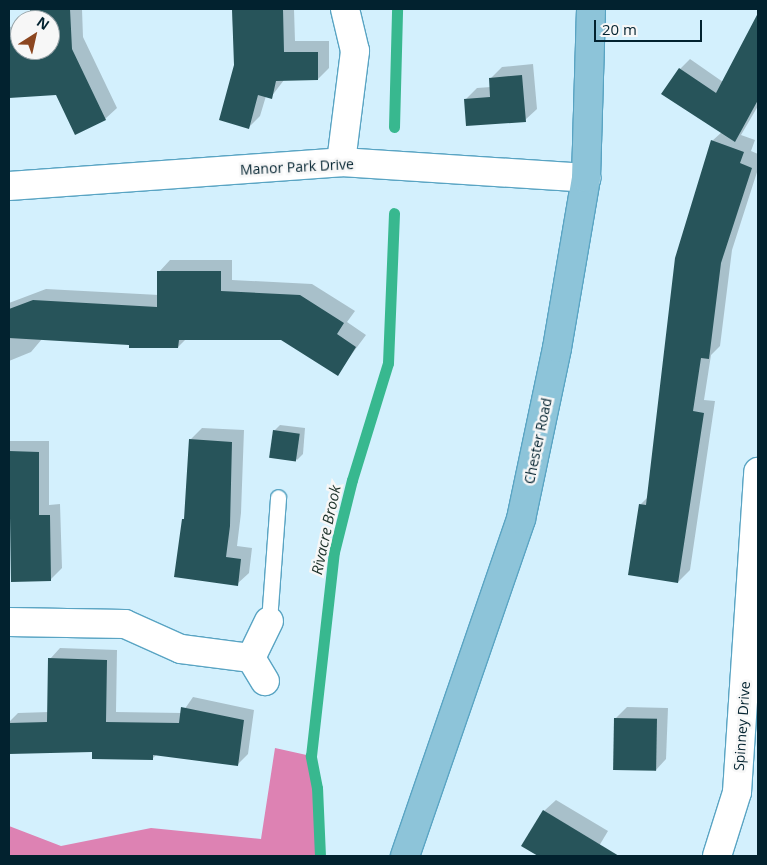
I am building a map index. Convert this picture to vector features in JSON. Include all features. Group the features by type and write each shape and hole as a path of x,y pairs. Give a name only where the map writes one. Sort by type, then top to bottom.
{"main road":[{"name":"Chester Road","path":"404,856 521,519 557,348 586,178 591,9"}],"street":[{"path":"341,162 355,51 345,9"},
{"name":"Manor Park Drive","path":"9,186 341,162 586,178"},
{"name":"Spinney Drive","path":"717,856 748,794 758,472"},
{"path":"9,622 125,624 181,649 258,670 269,621"}],"lane":[{"path":"269,621 278,498"}],"shaded area":[{"path":"275,748 311,756 317,788 320,856 9,856 9,826 61,846 151,828 261,839"}],"building":[{"path":"70,9 72,49 106,120 75,135 56,95 9,98 9,37 10,60 60,60 60,10 30,10"},
{"path":"232,9 283,9 284,52 318,52 318,80 276,81 272,99 258,95 249,129 219,120 234,65"},
{"path":"758,13 758,100 735,142 661,94 679,68 716,93"},
{"path":"522,75 526,122 466,126 464,99 490,97 489,78"},
{"path":"711,140 744,152 740,163 752,168 721,263 709,359 701,358 693,411 704,413 678,583 628,575 639,504 646,505 675,258"},
{"path":"157,271 221,271 221,291 300,295 344,323 337,334 356,347 338,376 281,340 179,340 178,348 129,348 129,345 9,338 9,309 33,300 157,307"},
{"path":"273,430 300,434 296,461 269,458"},
{"path":"189,439 232,442 230,526 226,557 241,559 238,586 174,577 182,519 184,519"},
{"path":"9,451 39,452 39,515 50,515 51,581 11,582"},
{"path":"48,658 107,660 106,722 179,723 181,707 244,720 238,766 153,755 153,760 92,759 92,752 9,754 9,723 47,722"},
{"path":"614,718 657,719 656,771 613,770"},
{"path":"543,810 619,856 538,856 521,846"}],"waterway":[{"path":"394,127 397,9"},
{"name":"Rivacre Brook","path":"320,856 317,788 311,756 334,552 352,480 388,363 394,213"}]}
